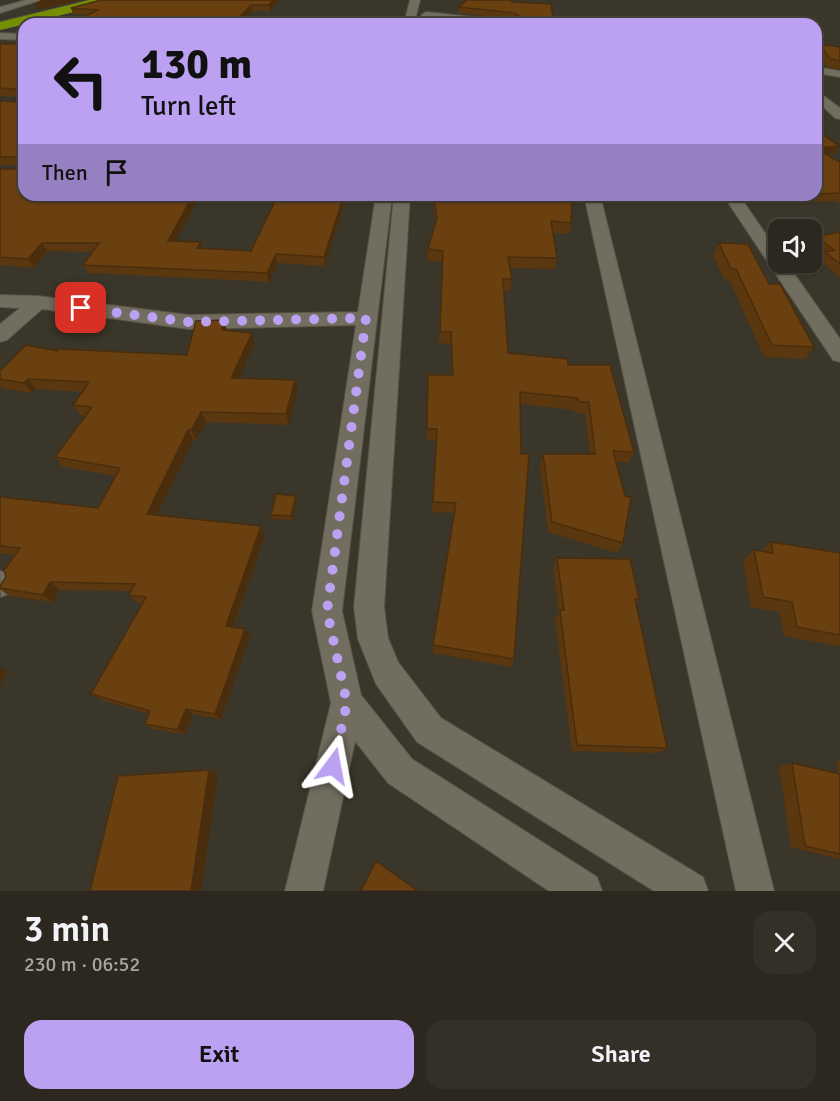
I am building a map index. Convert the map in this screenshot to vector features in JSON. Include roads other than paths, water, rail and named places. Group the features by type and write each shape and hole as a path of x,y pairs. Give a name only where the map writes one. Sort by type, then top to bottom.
{"highway":[{"path":"0,19 81,0"},
{"path":"33,18 106,0"},
{"path":"0,26 18,22"}],"street":[{"path":"0,10 36,0"},
{"path":"410,18 415,0"},
{"path":"425,15 454,18"},
{"path":"0,36 18,37"},
{"path":"0,41 18,41"},
{"path":"822,71 840,74"},
{"path":"822,99 840,115"},
{"path":"304,891 347,703 327,611 383,201"},
{"path":"402,201 369,607 373,639 387,673 429,730 688,891"},
{"path":"593,201 755,891"},
{"path":"735,201 840,355"},
{"path":"0,301 38,302 189,322 366,318"},
{"path":"0,335 38,302"},
{"path":"347,703 400,771 583,891"}]}
